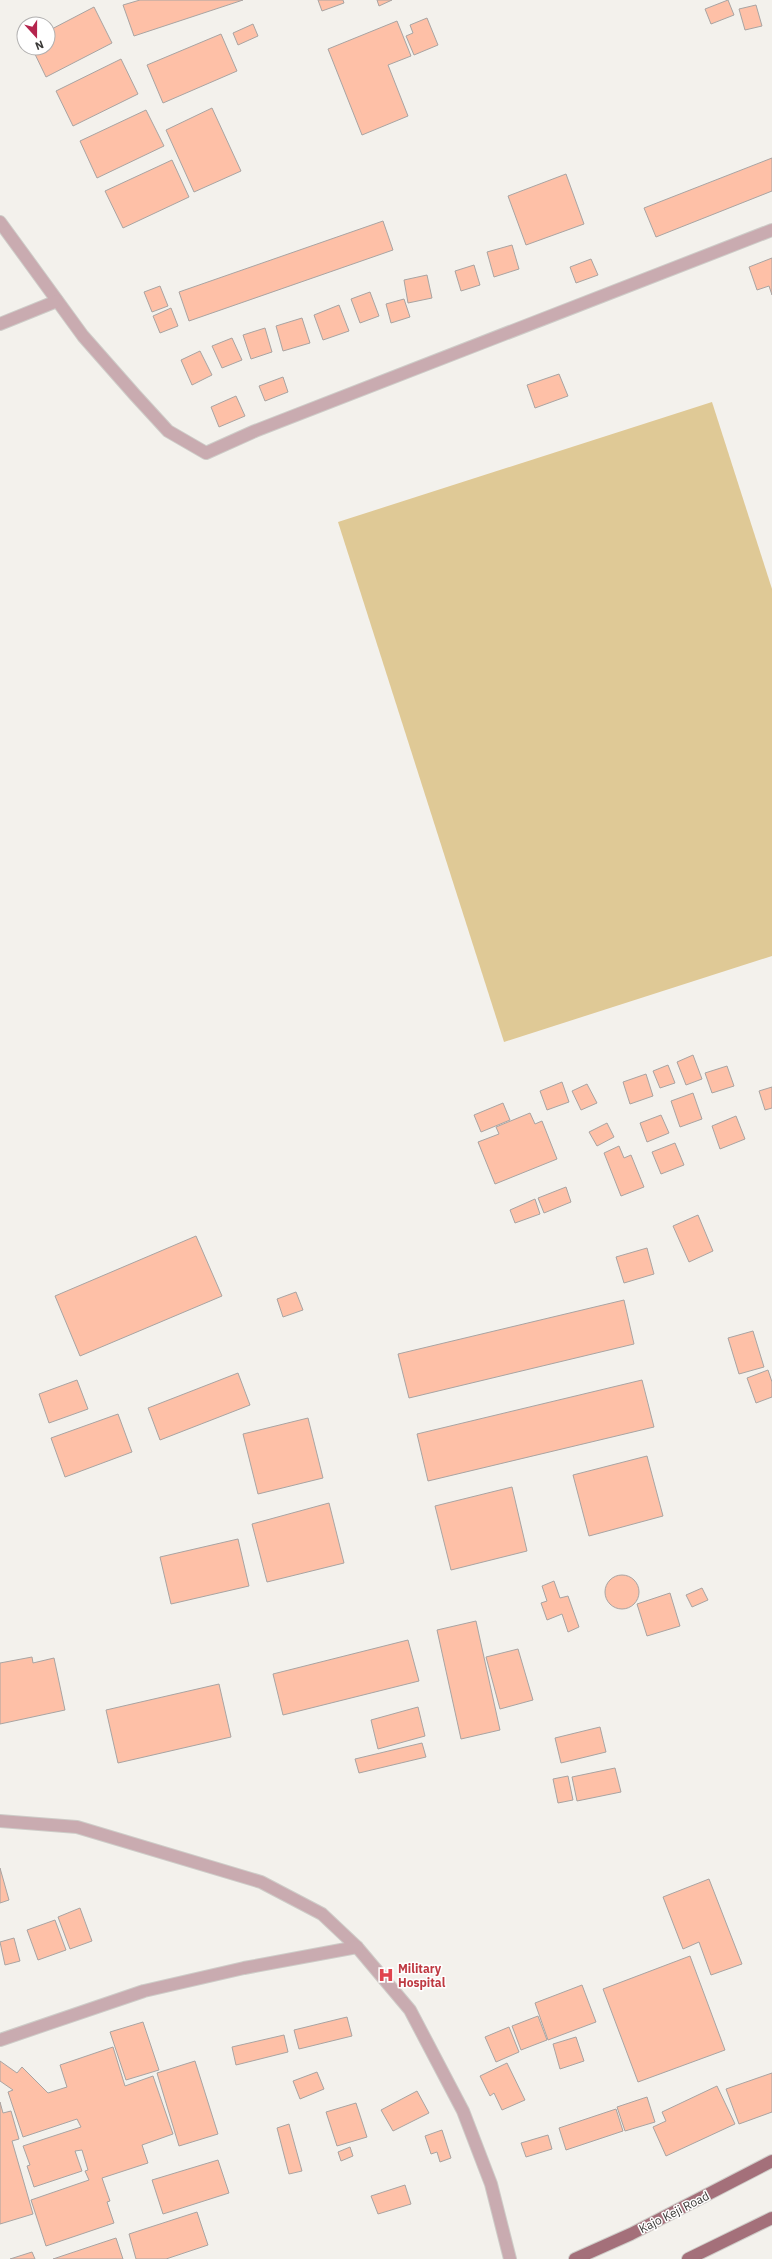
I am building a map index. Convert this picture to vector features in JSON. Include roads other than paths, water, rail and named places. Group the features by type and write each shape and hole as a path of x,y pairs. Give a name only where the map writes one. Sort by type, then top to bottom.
{"main road":[{"name":"Kajo Keji Road","path":"575,2259 631,2234 772,2161"},
{"path":"688,2259 772,2218"}],"street":[{"path":"0,222 83,336 168,431 206,453 255,431 772,230"},
{"path":"0,324 57,301"},
{"path":"0,1821 77,1827 261,1882 322,1914 358,1947 410,2010 463,2111 491,2184 510,2259"},
{"path":"0,2040 144,1991 244,1968 358,1947"}],"place":[{"name":"Military Hospital","path":"386,1975"}]}
